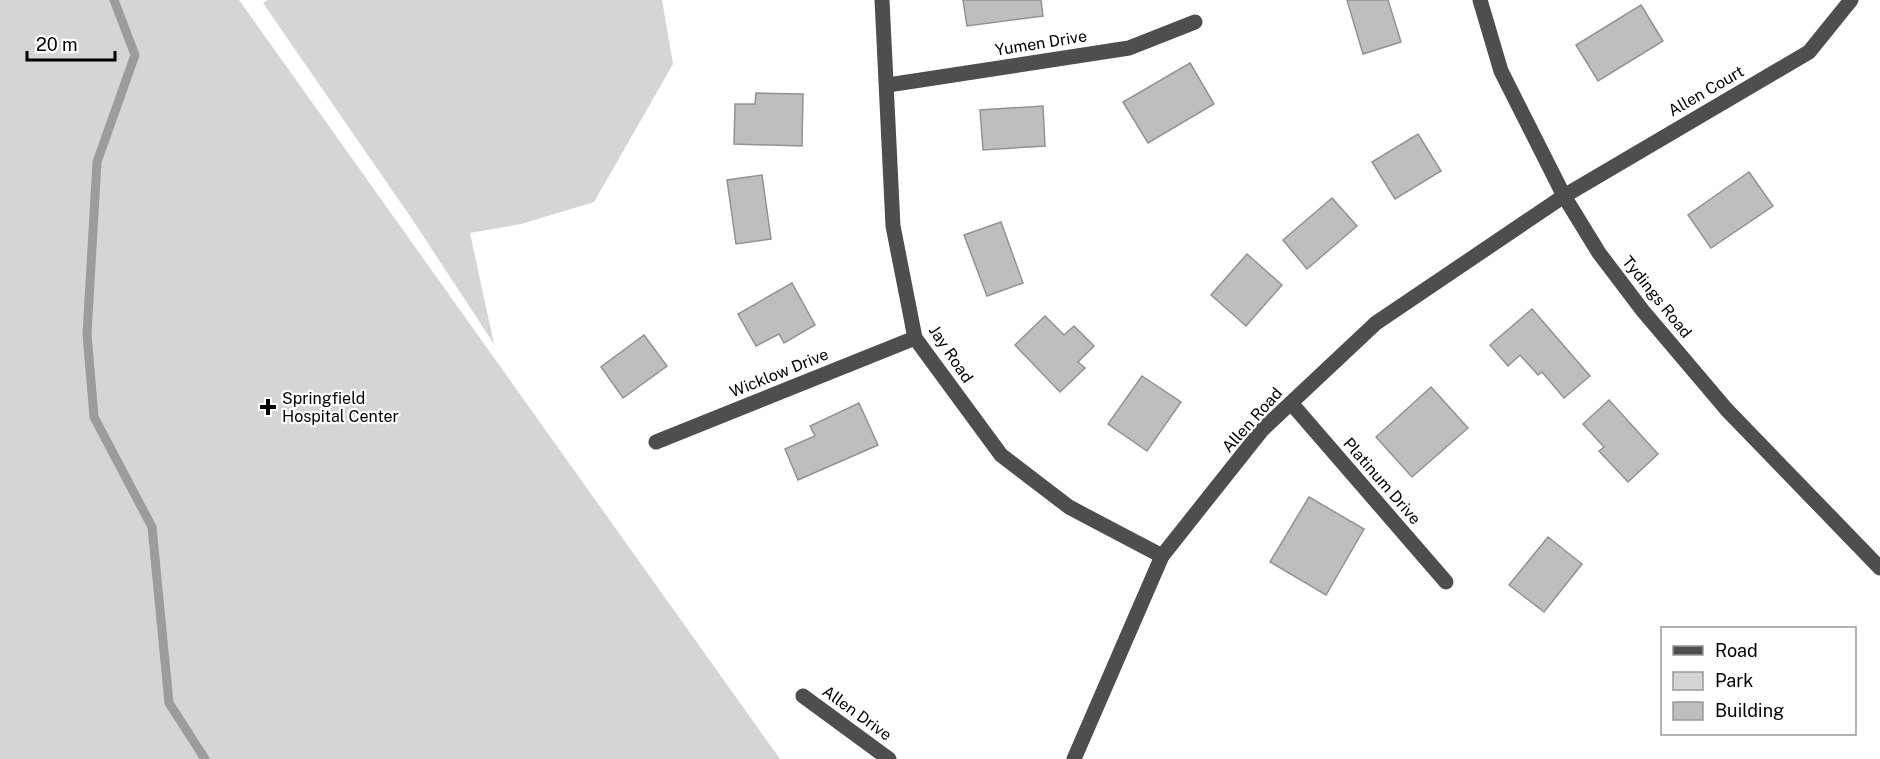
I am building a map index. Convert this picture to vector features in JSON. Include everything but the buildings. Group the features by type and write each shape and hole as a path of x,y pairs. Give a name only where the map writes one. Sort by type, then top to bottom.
{"street":[{"name":"Jay Road","path":"882,0 888,85 893,226 915,338 1001,455 1069,507 1162,556"},
{"name":"Tydings Road","path":"1480,0 1501,71 1564,196 1599,254 1643,311 1727,410 1880,568"},
{"name":"Allen Court","path":"1564,196 1809,52 1835,23 1851,0"},
{"name":"Yumen Drive","path":"888,85 1129,48 1195,22"},
{"name":"Allen Road","path":"1074,759 1162,556 1262,430 1376,323 1564,196"},
{"name":"Wicklow Drive","path":"656,442 915,338"},
{"name":"Platinum Drive","path":"1291,403 1446,582"},
{"name":"Allen Drive","path":"803,696 889,759"}],"green space":[{"name":"Springfield Hospital Center","path":"0,0 239,0 780,759 0,759"},
{"path":"268,0 662,0 673,64 594,202 521,224 470,233 494,344 414,222 263,3"}],"waterway":[{"path":"114,0 135,55 97,162 87,334 94,417 152,527 169,703 205,759"}],"place":[{"name":"Springfield Hospital Center","path":"268,407"}]}
